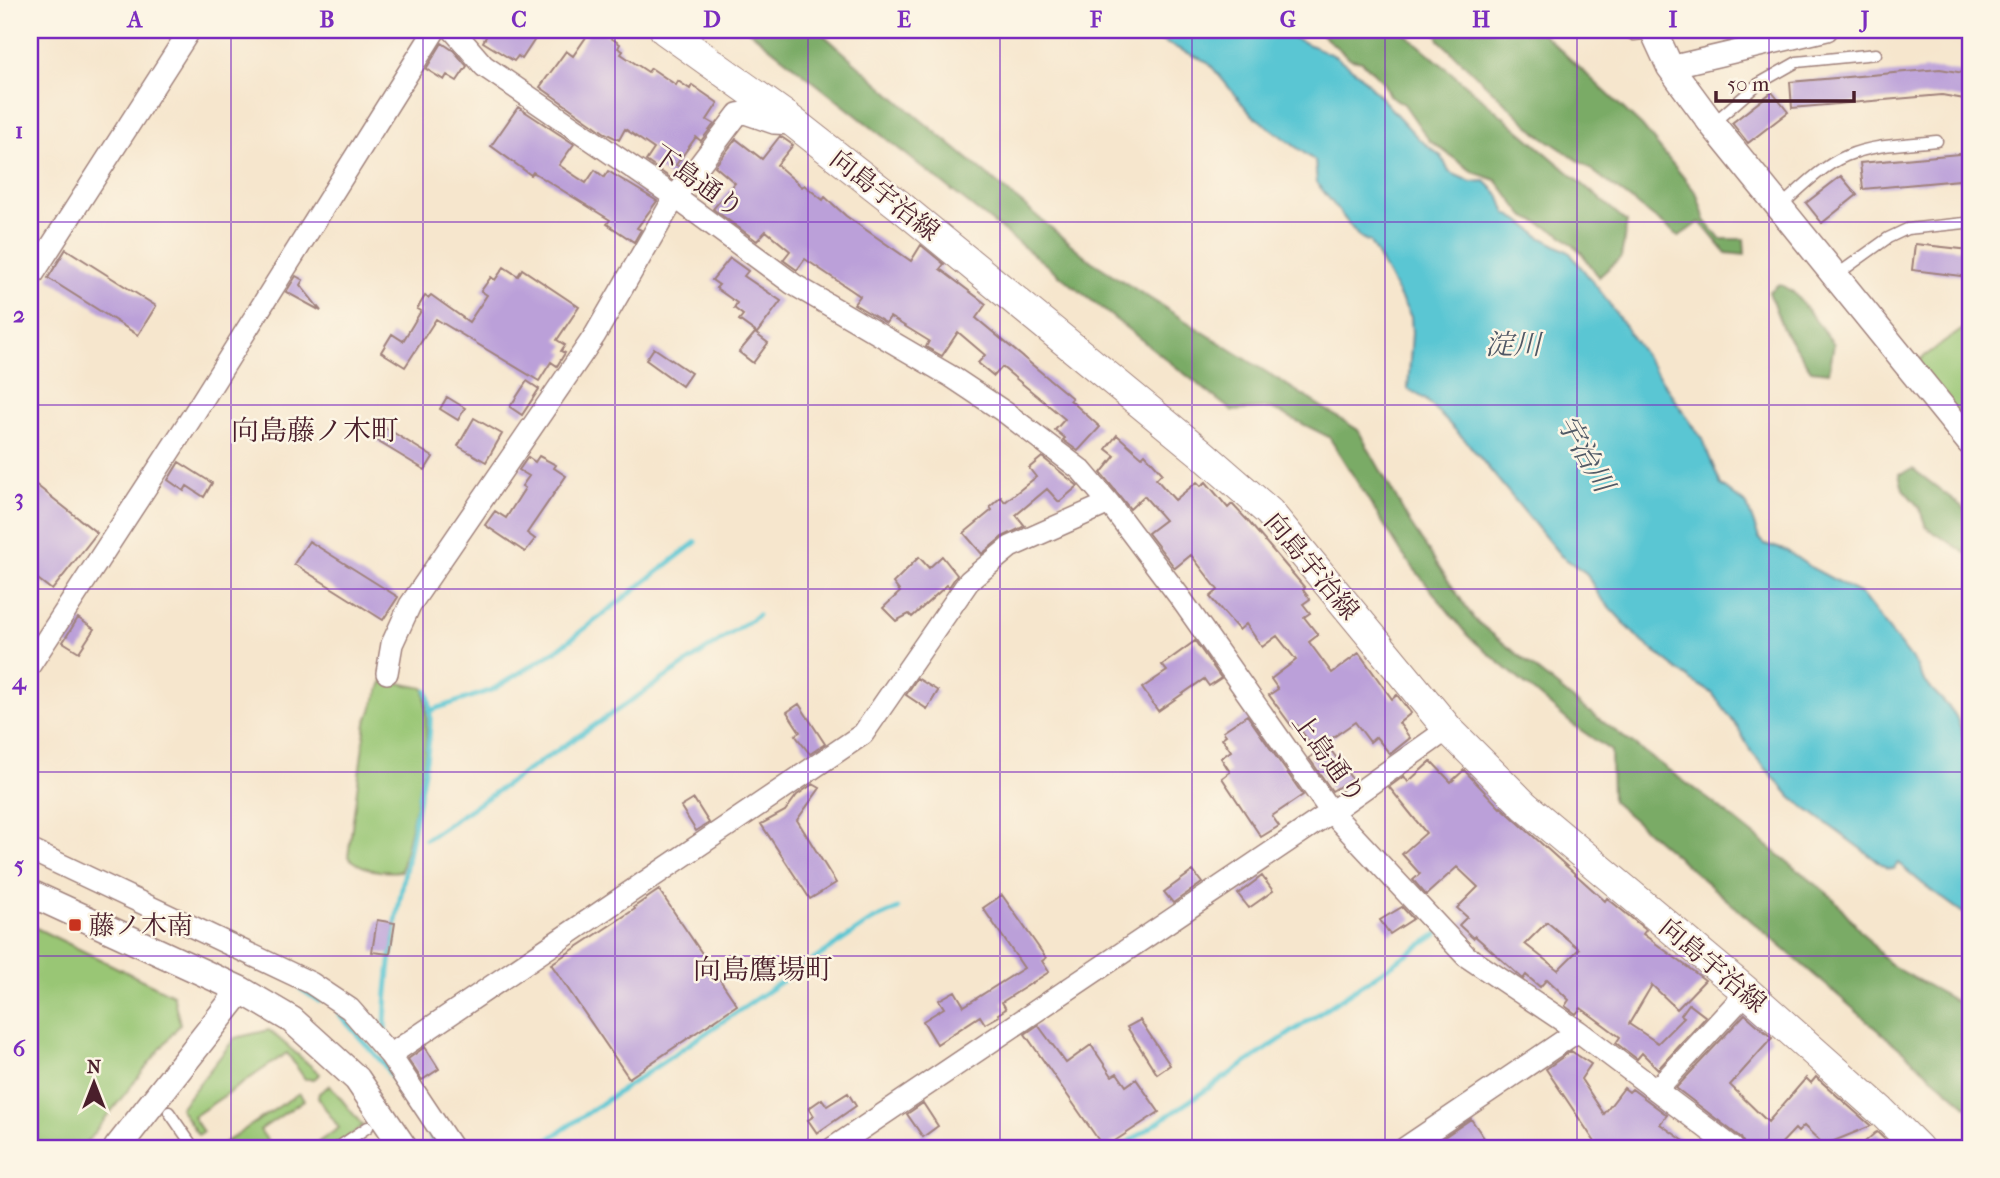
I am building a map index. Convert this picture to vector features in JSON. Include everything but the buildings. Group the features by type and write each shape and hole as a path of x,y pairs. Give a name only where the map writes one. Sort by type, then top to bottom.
{"main road":[{"name":"向島宇治線","path":"665,30 795,124 1001,286 1269,512 1448,729 1525,806 1746,992 1871,1102 1918,1148"}],"street":[{"path":"30,279 190,30"},
{"path":"30,665 198,408 435,30"},
{"name":"下島通り","path":"453,30 484,66 675,197 793,284 924,361"},
{"path":"1670,67 1827,30"},
{"path":"1653,31 1670,67 1712,124 1970,442"},
{"path":"387,673 392,644 410,605 595,335 675,197 738,114 745,113 774,123 795,124"},
{"name":"上島通り","path":"924,361 1006,413 1081,470 1180,596 1331,812 1466,956 1578,1031 1733,1148"},
{"path":"390,1055 863,734 969,581 1010,547 1109,503"},
{"path":"833,1148 1331,812 1448,729"},
{"path":"30,850 311,984 350,1009 390,1055 452,1148"},
{"path":"30,892 241,990 292,1020 357,1079 404,1148"},
{"path":"117,1148 241,990"},
{"path":"1656,1090 1746,992"},
{"path":"1405,1148 1578,1031"}],"lane":[{"path":"1623,30 1634,35 1653,31"},
{"path":"1712,124 1758,84 1797,62 1875,54"},
{"path":"1779,208 1844,156 1870,148 1937,141"},
{"path":"1835,276 1888,238 1906,229 1965,223"},
{"path":"169,1112 194,1148"},
{"path":"337,1148 368,1127"}],"green space":[{"path":"748,30 818,30 915,115 1091,261 1358,430 1410,523 1474,619 1576,702 1712,802 1832,897 1889,964 1970,1009 1970,1109 1612,801 1611,751 1572,724 1468,636 1403,555 1329,437 1271,408 1232,411"},
{"path":"1316,30 1401,30 1627,222 1621,257 1599,277 1581,252 1559,233 1524,216 1496,180 1473,172 1429,140 1404,104 1389,95 1383,82 1362,61 1351,59"},
{"path":"1436,30 1539,30 1642,126 1697,194 1705,220 1720,239 1744,239 1745,255 1726,253 1700,222 1679,236 1585,165 1537,133 1439,40"},
{"path":"1779,284 1793,292 1834,344 1829,372 1811,370 1783,329 1769,292"},
{"path":"1970,324 1970,429 1915,363"},
{"path":"1913,469 1970,515 1970,556 1926,527 1919,507 1903,489 1899,474"},
{"path":"383,680 424,688 426,711 421,780 401,871 386,872 360,865 348,857 366,723"},
{"path":"30,925 173,995 180,1024 82,1148 30,1148"},
{"path":"269,1030 320,1074 314,1079 305,1079 287,1053 193,1117 203,1132 198,1135 180,1108 235,1038"},
{"path":"330,1085 363,1126 332,1148 313,1148 312,1146 339,1128 318,1098 319,1093"},
{"path":"299,1093 304,1100 260,1130 273,1148 217,1148"}],"water":[{"name":"淀川","path":"1149,30 1282,30 1285,34 1335,56 1359,74 1419,139 1442,157 1449,172 1471,182 1485,181 1499,195 1506,213 1540,237 1569,252 1604,296 1702,439 1721,485 1747,505 1759,538 1765,544 1787,551 1810,567 1861,594 1917,666 1928,686 1955,715 1964,738 1970,744 1970,918 1898,863 1894,869 1887,868 1792,798 1752,753 1738,728 1712,693 1692,681 1639,639 1599,596 1586,573 1561,556 1467,442 1425,399 1408,389 1411,317 1370,242 1359,237 1317,183 1315,161 1251,114 1208,62 1161,41"}],"waterway":[{"path":"429,711 492,690 557,650 696,542"},
{"path":"426,839 758,615"},
{"path":"385,1037 391,955 429,736 430,704 427,691"},
{"path":"536,1148 871,921 898,909"},
{"path":"1120,1148 1437,934"},
{"path":"301,989 319,1001"},
{"path":"339,1014 383,1063 438,1148"},
{"path":"1694,1148 1704,1141"}],"place":[{"name":"藤ノ木南","path":"75,925"}],"district":[{"name":"向島藤ノ木町","path":"315,430"},
{"name":"向島鷹場町","path":"763,969"}],"water label":[{"name":"宇治川","path":"1586,453"}]}
